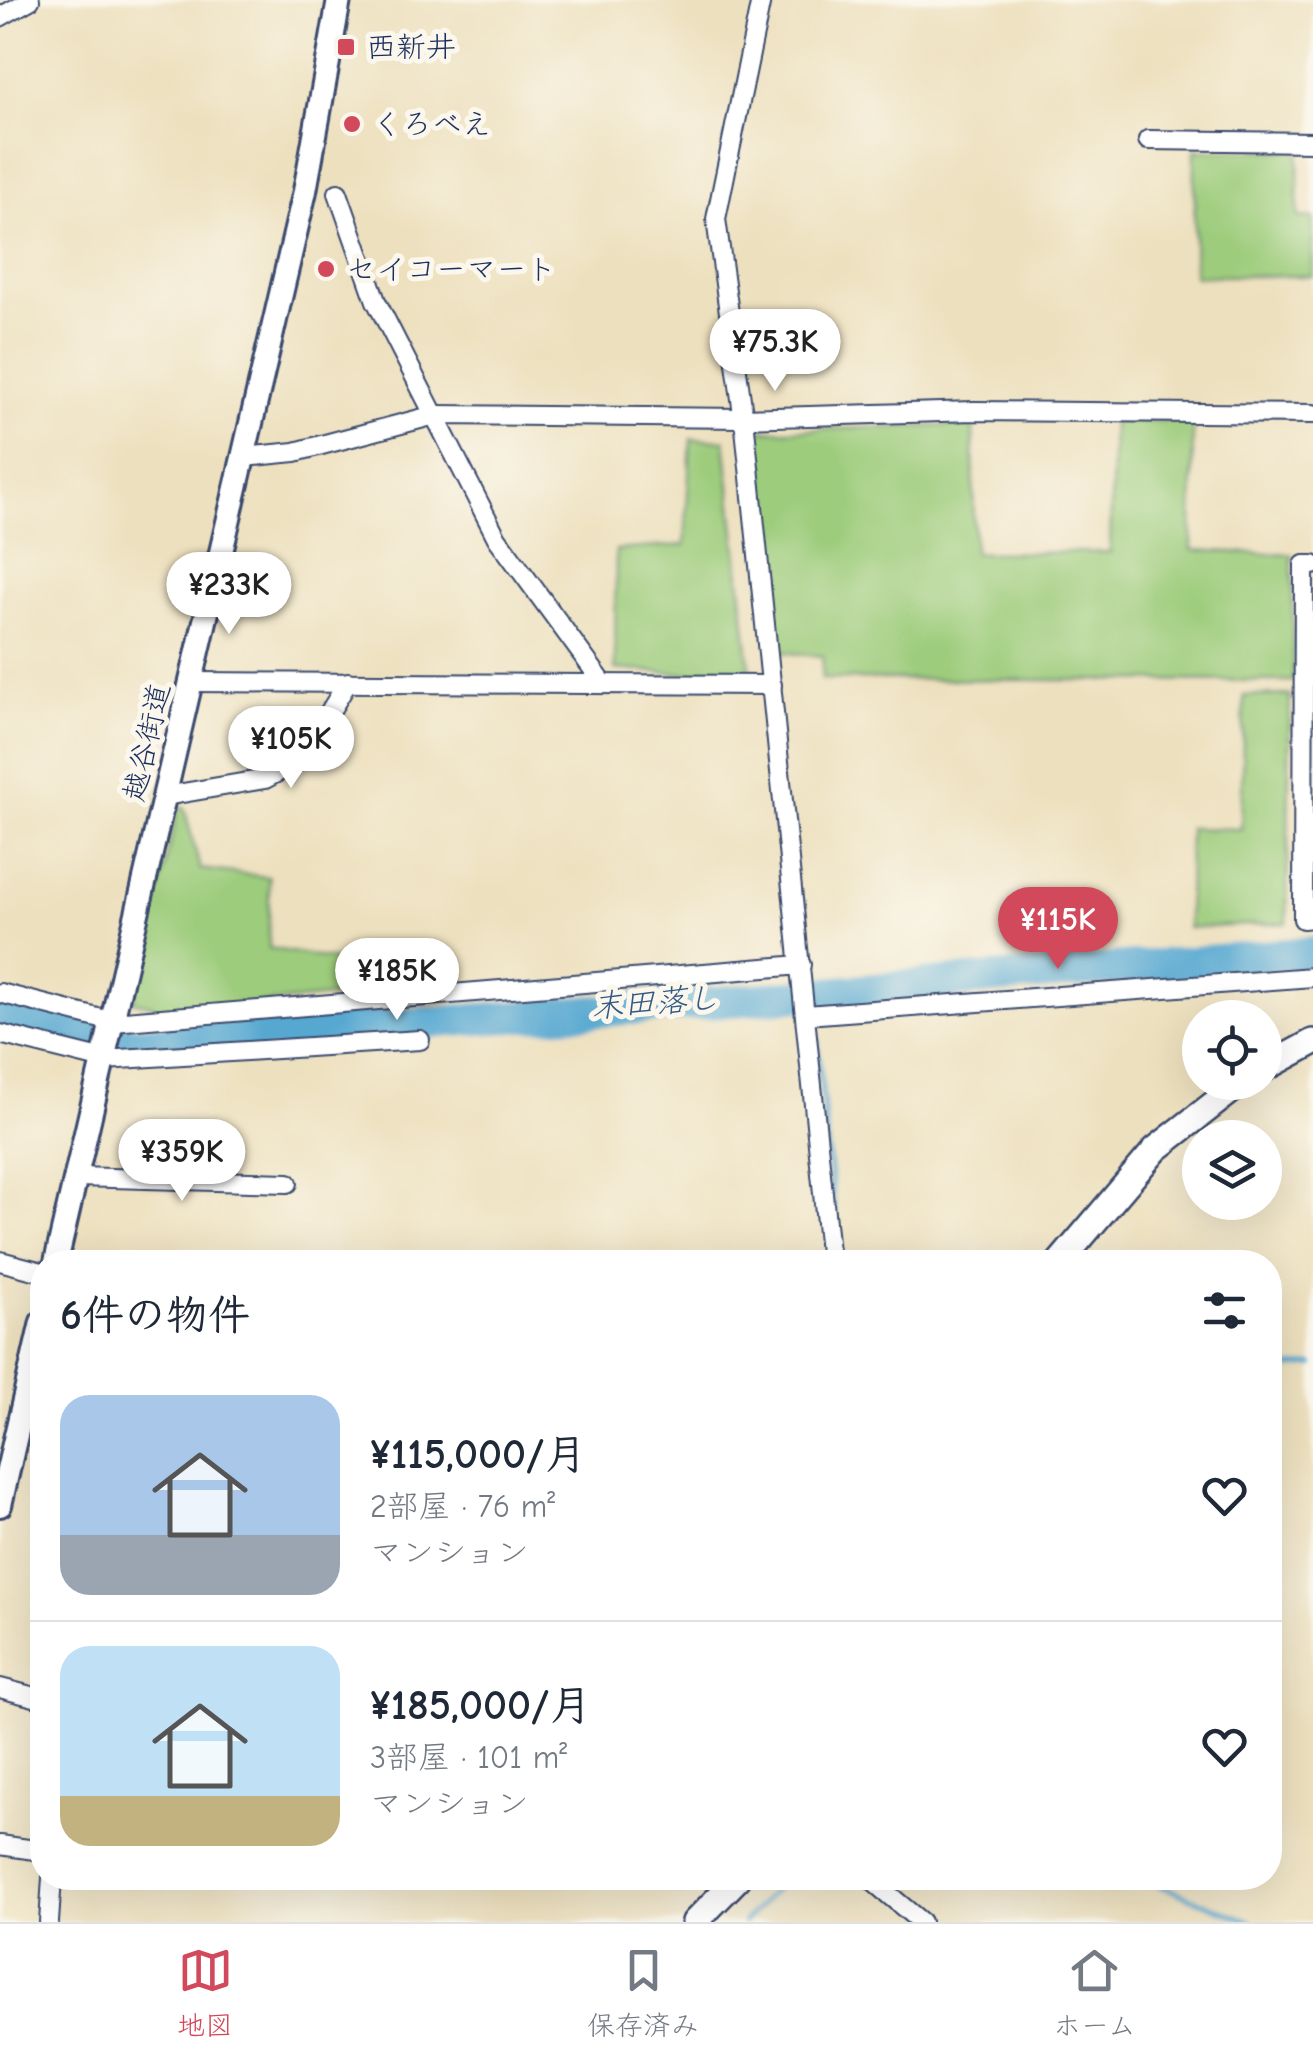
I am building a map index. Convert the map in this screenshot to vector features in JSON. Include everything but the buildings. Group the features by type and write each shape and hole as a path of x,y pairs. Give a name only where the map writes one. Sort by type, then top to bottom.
{"main road":[{"path":"1282,1059 1313,1042"},
{"path":"1070,1250 1156,1148 1219,1100"},
{"path":"695,1922 726,1890"}],"street":[{"path":"0,17 30,0"},
{"name":"越谷街道","path":"59,1250 305,192 339,0"},
{"path":"761,0 716,220 743,418 829,1250"},
{"path":"1148,140 1313,142"},
{"path":"338,193 376,301 497,538 603,682"},
{"path":"244,457 295,452 434,415 743,418 974,411 1313,414"},
{"path":"1313,565 1304,566 1303,919 1313,918"},
{"path":"191,682 772,685"},
{"path":"165,796 265,779 300,760 348,682"},
{"path":"0,993 113,1022 801,965"},
{"path":"806,1015 1313,977"},
{"path":"0,1034 104,1060 420,1040"},
{"path":"77,1176 288,1183"},
{"path":"0,1260 30,1269"},
{"path":"0,1505 30,1416"},
{"path":"0,1688 30,1696"},
{"path":"0,1845 30,1849"},
{"path":"48,1922 51,1890"},
{"path":"882,1890 920,1922"}],"green space":[{"path":"1195,150 1299,151 1298,217 1313,218 1313,276 1194,276"},
{"path":"1113,421 1193,421 1192,550 1292,555 1293,681 822,679 823,656 780,652 756,431 973,425 974,553 1110,552"},
{"path":"691,439 725,440 751,678 615,669 616,550 685,545"},
{"path":"1290,695 1287,923 1188,928 1189,828 1241,829 1244,696"},
{"path":"184,807 200,869 269,877 269,948 378,968 378,992 155,1015 155,1006 133,1001 178,808"}],"waterway":[{"name":"末田落し","path":"0,1013 91,1038 140,1042 659,1007 1313,952"},
{"path":"812,992 814,1009"},
{"path":"815,1020 838,1250"},
{"path":"1282,1368 1313,1365"},
{"path":"744,1922 775,1890"},
{"path":"1171,1890 1252,1922"}],"place":[{"name":"西新井","path":"346,47"},
{"name":"くろべえ","path":"352,124"},
{"name":"セイコーマート","path":"326,269"}]}
